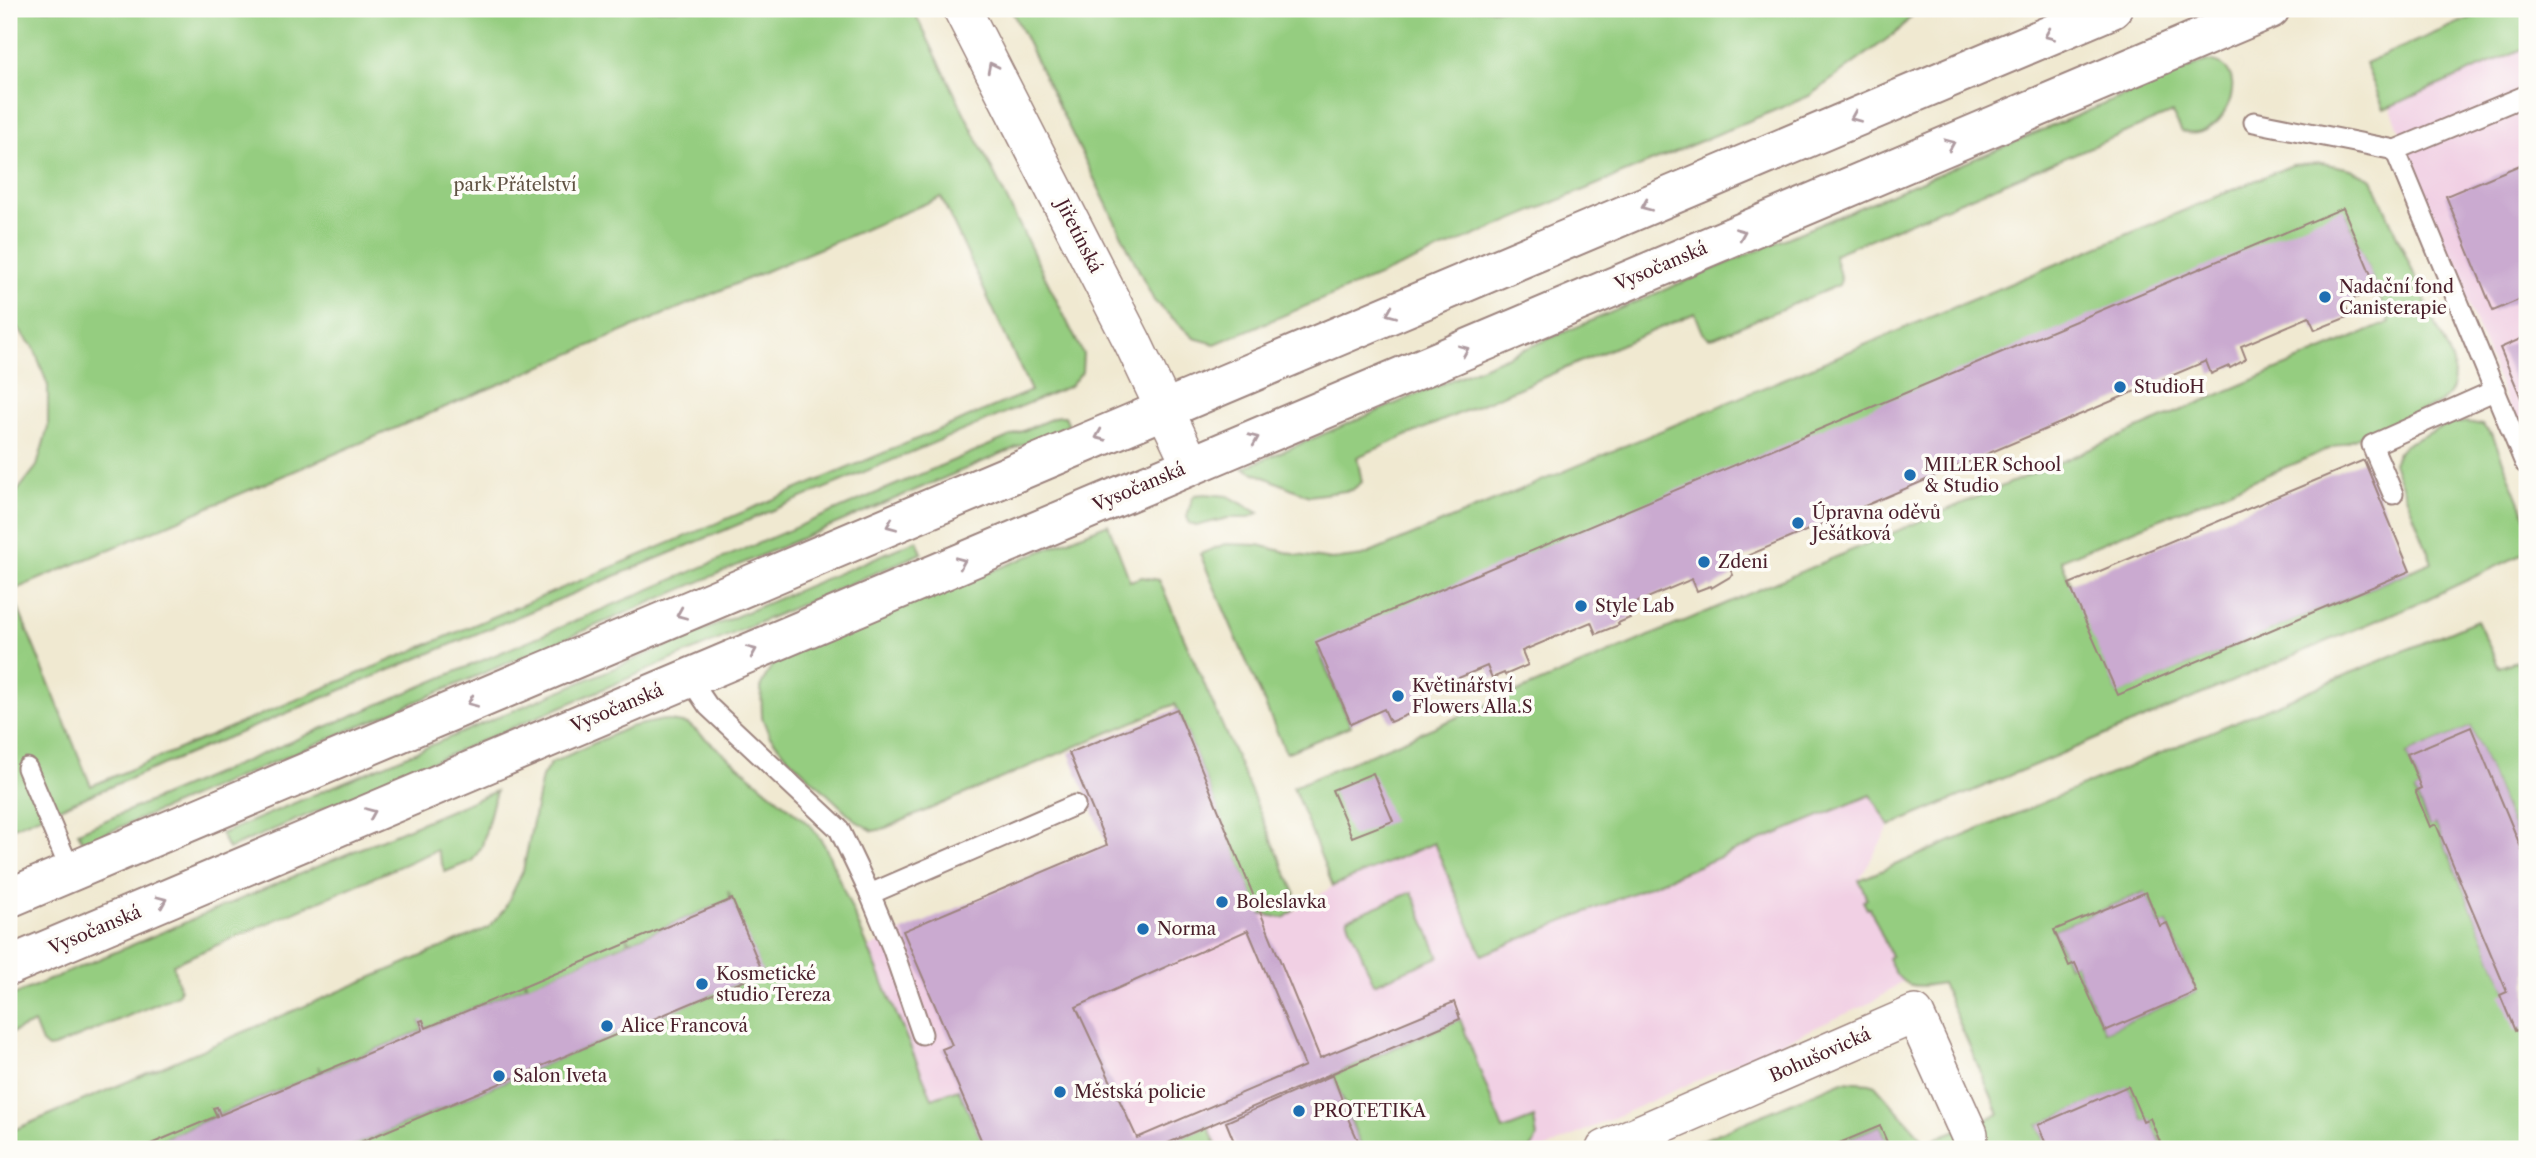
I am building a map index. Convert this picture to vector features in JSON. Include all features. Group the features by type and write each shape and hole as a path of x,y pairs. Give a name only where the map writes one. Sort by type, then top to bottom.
{"main road":[{"path":"9,898 2112,9"},
{"name":"Vysočanská","path":"9,966 2270,9"}],"street":[{"name":"Jiřetínská","path":"962,9 1133,343 1191,465"},
{"name":"Bohušovická","path":"1605,1149 1915,1014 1969,1134"}],"lane":[{"path":"2253,122 2395,150 2527,94"},
{"path":"2395,150 2525,463"},
{"path":"2393,494 2372,445 2496,390"},
{"path":"689,678 708,706 839,829 892,947 922,1034"},
{"path":"27,768 71,872"},
{"path":"870,894 1075,805"}],"shaded area":[{"path":"2527,47 2527,454 2390,106"},
{"path":"1871,795 1890,826 1859,880 1904,981 1872,1002 1544,1149 975,1149 932,1098 868,948 1214,799 1284,918 1333,886 1434,842 1483,955"}],"green space":[{"name":"park Přátelství","path":"9,9 913,9 1083,354 1082,372 1070,386 9,829 9,502 37,466 48,427 48,386 34,348 9,318","holes":["941,197 1031,391 91,786 11,591"]},
{"path":"1011,9 1918,9 1898,31 1809,96 1215,344 1194,338 1154,301"},
{"path":"2491,9 2527,9 2527,47 2384,109 2365,63"},
{"path":"2206,61 2222,65 2229,73 2232,84 2226,109 2219,120 2208,129 2196,133 2182,132 2172,113 1834,254 1841,280 1839,285 1715,337 1709,338 1703,333 1695,313 1357,457 1362,482 1352,490 1309,496 1243,468"},
{"path":"2322,163 2351,169 2372,179 2453,363 2453,386 2438,404 2061,560 2118,694 2432,562 2393,463 2404,445 2446,425 2466,422 2482,425 2493,436 2527,520 2527,549 2523,554 2425,600 1890,826 1871,795 1482,955 1434,843 1333,886 1293,787 2390,322 2346,215 1319,652 1351,726 1286,753 1200,554 1225,544 1259,545 1297,555 1332,560 1363,556 2292,165"},
{"path":"1058,416 1065,416 1069,425 83,843 78,832"},
{"path":"1195,495 1228,496 1259,513 1247,518 1228,518 1196,526 1190,524 1187,517 1192,499"},
{"path":"1108,524 1130,581 1142,577 1159,580 1295,893 1294,910 1284,918 1260,914 1175,704 873,831 856,821 787,756 769,735 762,717 761,685 772,665 787,654"},
{"path":"917,540 922,553 228,849 221,834"},
{"path":"2477,620 2499,667 2517,661 2527,684 2527,862 2471,727 2407,754 2421,788 2415,792 2429,826 2436,824 2527,1039 2527,1149 2163,1149 2150,1119 2143,1121 2128,1087 2038,1125 2048,1149 1890,1149 1880,1126 1825,1149 1681,1149 1843,1081 1875,1085 1922,1138 1921,1147 1939,1137 1999,1114 1942,983 1916,986 1898,976 1888,958 1891,956 1870,908 1867,909 1863,901 1867,899 1859,880","holes":["2145,892 2160,926 2167,923 2196,992 2105,1031 2075,963 2068,966 2054,930"]},
{"path":"663,720 688,724 812,827 825,846 932,1098 958,1089 986,1149 344,1149 762,973 728,891 730,900 630,942 626,936 628,943 528,986 524,979 526,986 426,1028 420,1021 423,1030 322,1072 318,1066 321,1073 220,1115 214,1109 217,1116 139,1149 9,1149 9,1132 488,928 504,910 523,871 542,777 551,763 629,727"},
{"path":"496,791 482,846 472,861 445,872 437,850 173,964 180,990 178,995 54,1047 48,1048 42,1043 34,1023 9,1034 9,997"},
{"path":"1412,892 1439,957 1374,984 1347,919"},
{"path":"1460,1019 1503,1130 1534,1118 1537,1138 1531,1149 1362,1149 1333,1075"},
{"path":"1208,1126 1218,1149 1154,1149"}],"building":[{"path":"2527,162 2527,315 2521,299 2493,311 2446,196"},
{"path":"2343,208 2377,289 2344,303 2350,316 2315,330 2309,317 2241,346 2246,359 2230,368 2229,366 2211,374 2206,361 1728,564 1733,575 1711,588 1710,586 1697,591 1692,579 1626,607 1630,618 1618,623 1619,625 1596,634 1591,622 1522,651 1528,665 1505,675 1504,673 1492,678 1487,666 1420,694 1425,705 1413,710 1414,712 1390,722 1384,709 1351,724 1316,642"},
{"path":"2527,336 2527,412 2500,348"},
{"path":"2364,460 2410,571 2118,695 2069,584"},
{"path":"1177,709 1320,1058 1454,1002 1460,1019 1154,1149 985,1149 942,1049 952,1045 903,931 1107,845 1069,753","holes":["1248,930 1305,1066 1137,1138 1076,1007"]},
{"path":"2471,727 2527,862 2527,1039 2523,1028 2515,1031 2500,995 2507,992 2436,824 2430,827 2415,791 2421,788 2407,754"},
{"path":"1373,773 1393,821 1352,837 1332,790"},
{"path":"2146,892 2160,926 2167,923 2196,992 2105,1031 2075,963 2069,966 2054,930"},
{"path":"732,899 763,973 344,1149 139,1149 217,1116 213,1108 217,1107 220,1115 423,1030 420,1021 423,1020 426,1028"},
{"name":"PROTETIKA","path":"1333,1075 1342,1100 1340,1101 1362,1149 1237,1149 1226,1122"},
{"path":"2128,1086 2143,1121 2150,1118 2163,1149 2048,1149 2038,1125"},
{"path":"1880,1126 1890,1149 1825,1149"}],"place":[{"name":"Nadační fond Canisterapie","path":"2325,297"},
{"name":"StudioH","path":"2120,387"},
{"name":"MILLER School & Studio","path":"1910,475"},
{"name":"Úpravna oděvů Ješátková","path":"1798,523"},
{"name":"Zdeni","path":"1704,562"},
{"name":"Style Lab","path":"1581,606"},
{"name":"Květinářství Flowers Alla.S","path":"1398,696"},
{"name":"Boleslavka","path":"1222,902"},
{"name":"Norma","path":"1143,929"},
{"name":"Kosmetické studio Tereza","path":"702,984"},
{"name":"Alice Francová","path":"607,1026"},
{"name":"Salon Iveta","path":"499,1076"},
{"name":"Městská policie","path":"1060,1092"},
{"name":"PROTETIKA","path":"1299,1111"}]}
